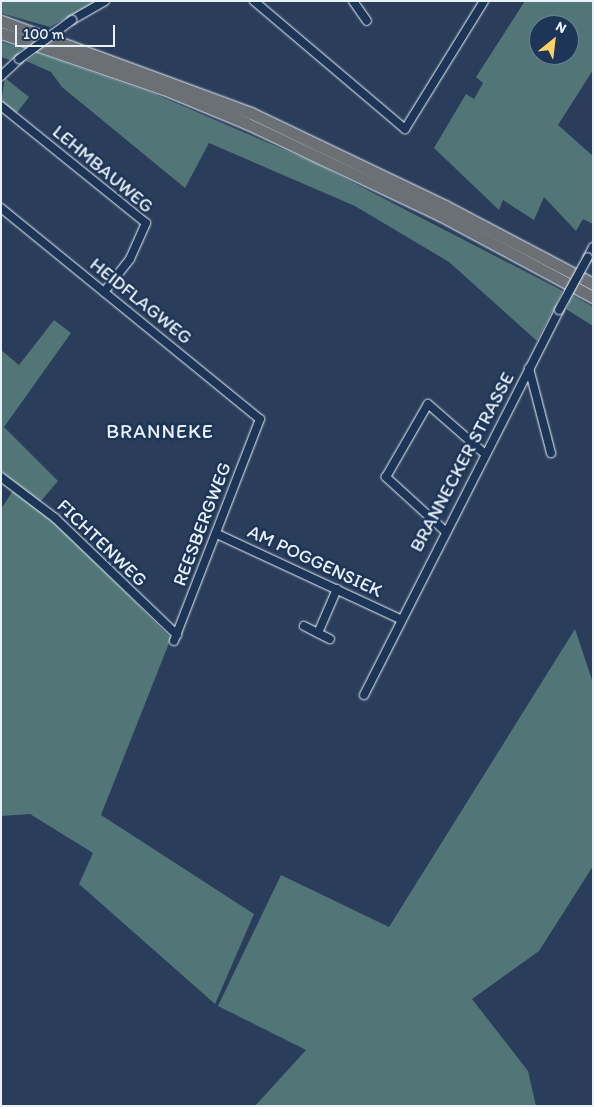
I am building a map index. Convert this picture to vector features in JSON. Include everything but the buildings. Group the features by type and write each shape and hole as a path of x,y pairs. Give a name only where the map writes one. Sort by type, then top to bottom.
{"highway":[{"path":"1,21 75,45 251,113 428,197 593,284"},
{"path":"1,33 164,89 246,123 431,211 593,297"}],"street":[{"path":"1,76 19,59 72,20 105,1"},
{"path":"254,1 405,129 484,1"},
{"path":"353,1 367,22"},
{"name":"LEHMBAUWEG","path":"1,106 146,223 130,258 104,292"},
{"name":"HEIDFLAGWEG","path":"1,208 260,419"},
{"name":"BRANNECKER STRASSE","path":"364,695 444,530 593,247"},
{"path":"529,368 551,453"},
{"path":"444,530 386,477 428,404 484,452"},
{"name":"REESBERGWEG","path":"176,638 260,419"},
{"name":"FICHTENWEG","path":"1,476 55,518 176,638"},
{"name":"AM POGGENSIEK","path":"217,534 400,619"},
{"path":"318,634 337,589"},
{"path":"304,626 330,639"}],"green space":[{"path":"1,1 97,1 50,27 1,13"},
{"path":"525,1 593,1 593,70 558,125 593,156 593,224 583,219 576,231 544,197 534,220 503,200 499,210 434,148 466,94 474,99 483,83 476,77"},
{"path":"1,42 23,49 10,60 1,57"},
{"path":"37,53 155,94 315,163 563,291 537,341 449,262 355,206 209,143 185,188 62,87 51,72 26,61"},
{"path":"5,78 29,97 16,114 1,102"},
{"path":"572,295 593,307 593,326 566,309"},
{"path":"54,320 71,333 4,427 58,481 40,502 1,471 1,350 19,365"},
{"path":"14,489 54,521 171,638 101,815 254,914 215,1004 79,884 93,853 30,814 1,816 1,509"},
{"path":"575,629 593,683 593,866 539,951 472,999 528,1071 536,1106 255,1106 306,1050 218,1006 281,875 389,927"}],"district":[{"name":"BRANNEKE","path":"160,431"}]}
